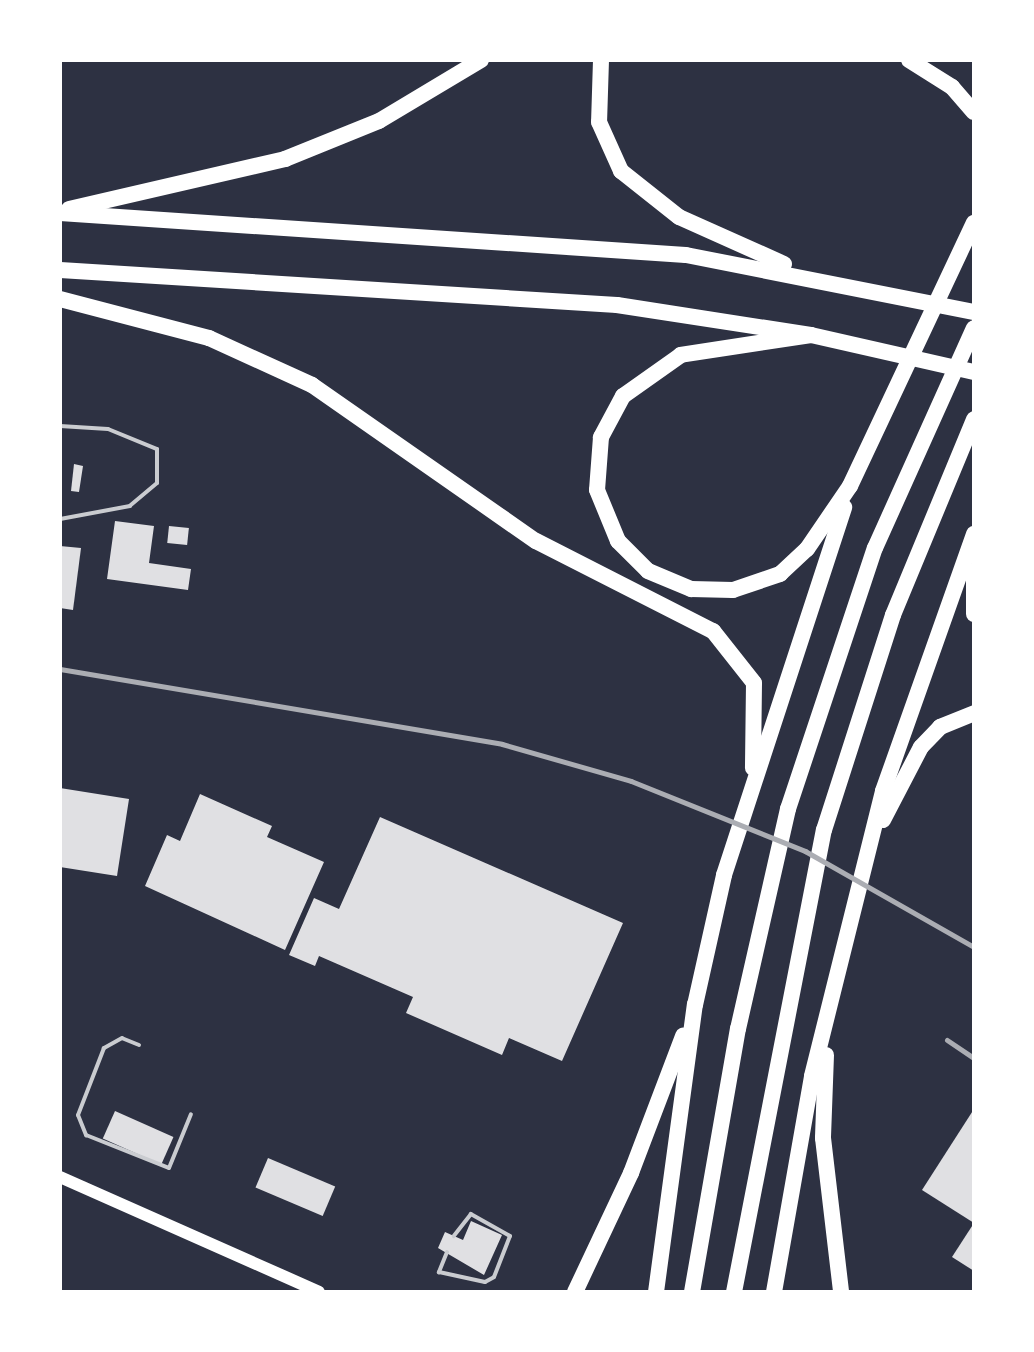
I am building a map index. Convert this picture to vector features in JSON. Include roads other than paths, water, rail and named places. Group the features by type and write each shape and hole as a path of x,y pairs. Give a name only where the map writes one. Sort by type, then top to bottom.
{"highway":[{"path":"60,212 285,159 379,121 481,60"},
{"path":"601,60 599,122 621,171 679,217 812,276"},
{"path":"909,60 952,87 974,112"},
{"path":"60,212 619,247 812,276 974,312"},
{"path":"656,1292 695,1005 753,768 850,486 974,212"},
{"path":"964,239 974,223"},
{"path":"60,270 617,305 861,344 974,372"},
{"path":"60,299 209,338 312,385 536,541 713,631 754,683 753,768"},
{"path":"692,1292 738,1029 788,809 875,548 974,328"},
{"path":"811,335 681,355 635,383 601,437 600,503 637,563 661,579 706,592 780,574 819,534 850,486"},
{"path":"734,1292 824,830 893,615 974,419"},
{"path":"774,1292 828,1017 867,858 900,735 974,534"},
{"path":"974,571 974,614"},
{"path":"867,858 921,747 940,727 974,713"},
{"path":"575,1292 636,1163 695,1005"},
{"path":"828,1017 823,1138 841,1292"}],"main road":[{"path":"60,1177 319,1292"}],"lane":[{"path":"60,426 108,429 157,449 157,483 130,506 60,519"},
{"path":"139,1045 122,1038 104,1048 78,1115 86,1135 169,1168 191,1114"},
{"path":"447,1252 439,1272 485,1282 494,1277 510,1236 471,1214 454,1236"}],"railway":[{"path":"60,669 502,744 631,781 805,851 974,947"},
{"path":"947,1040 974,1058"}]}
